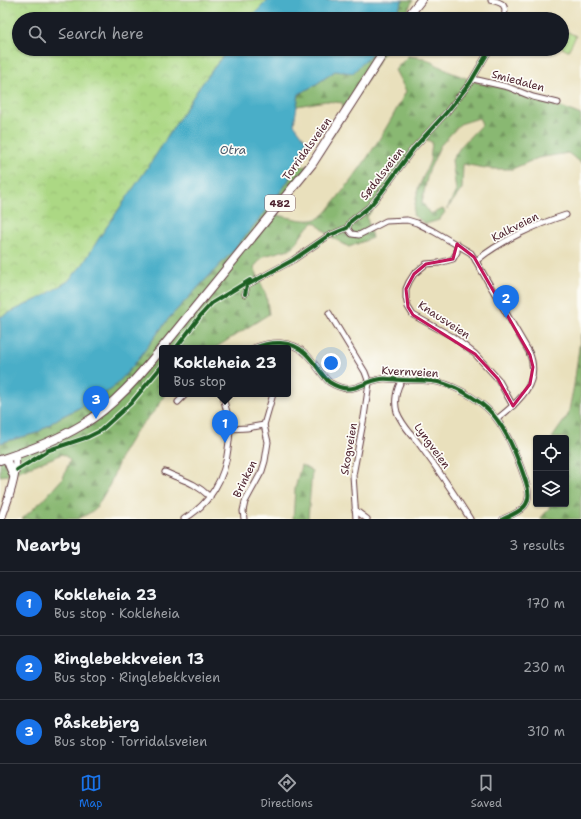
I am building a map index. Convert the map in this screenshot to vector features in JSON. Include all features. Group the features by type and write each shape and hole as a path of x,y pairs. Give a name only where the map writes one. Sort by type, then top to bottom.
{"main road":[{"path":"412,12 421,0"},
{"name":"Torridalsveien","path":"164,345 312,164 381,56"},
{"name":"Torridalsveien","path":"3,459 62,436 84,424 124,391 159,351"}],"street":[{"path":"491,0 503,1 504,12"},
{"name":"Sødalsveien","path":"245,294 247,285 292,260 328,236 347,228 351,221 369,207 379,196 413,149 449,110 473,79 486,56"},
{"name":"Smiedalen","path":"473,79 508,87 533,97 558,102"},
{"name":"Kalkveien","path":"476,261 496,247 518,235 566,215"},
{"path":"347,228 352,234 359,235 386,221 408,220 417,223 471,253 519,333 532,360 533,373 527,390 498,420"},
{"name":"Knausveien","path":"457,244 457,252 453,259 439,263 426,264 414,274 408,282 406,289 408,307 413,315 453,337 475,354 498,379 513,406"},
{"name":"Kvernveien","path":"329,313 365,372 369,383 384,379 427,380 452,386 468,394 498,420 517,457 529,493 527,502 522,510 503,519"},
{"path":"264,345 270,343 279,345"},
{"path":"291,345 304,352 325,378 335,385 345,388 355,388 369,383"},
{"name":"Lyngveien","path":"402,380 396,401 397,412 470,519"},
{"name":"Skogveien","path":"356,519 353,490 354,468 369,383"},
{"path":"178,402 183,397"},
{"path":"184,519 196,511 210,497 222,478 227,456 230,429 224,397"},
{"name":"Brinken","path":"244,519 243,511 245,502 262,471 265,461 268,442 264,425 272,397"},
{"path":"230,429 264,425"},
{"path":"1,519 11,491 16,461 15,455"},
{"path":"3,459 13,476"},
{"path":"165,472 202,488 210,497"},
{"path":"356,510 367,519"}],"highlighted area":[{"path":"457,244 474,257 530,355 533,367 530,384 513,406 498,379 475,354 413,315 408,307 406,289 414,274 426,264 453,259"}],"green space":[{"path":"0,0 329,0 318,12 12,12 12,56 277,56 0,360"},
{"path":"403,0 413,0 407,12 397,12"},
{"path":"569,32 576,36 569,49"},
{"path":"369,56 382,56 324,149 279,207 277,215 300,220 312,220 322,216 328,210 366,159 399,105 406,91 395,70 408,56 424,58 450,72 479,83 501,87 539,98 581,115 581,163 568,153 538,158 512,169 491,169 463,164 462,189 447,209 456,191 452,160 461,146 482,124 479,118 460,124 440,146 428,173 422,202 430,214 443,209 445,212 439,220 426,224 413,215 418,189 430,161 432,142 424,139 405,161 387,190 367,217 372,238 349,247 333,238 314,222 305,230 293,248 264,256 254,267 266,295 269,314 220,345 159,345 159,397 163,397 157,408 136,431 121,456 110,484 95,510 78,519 22,519 43,500 63,478 70,460 63,454 8,475 0,476 0,443 37,433 59,418 112,389 133,366 169,318 232,252 270,206 288,181 296,164 297,167 308,166 341,121 343,103 326,101 297,106 299,94 335,71 353,73"},
{"path":"581,333 581,519 540,519 549,507 569,507 569,435 554,435 568,415 574,385"},
{"path":"301,465 312,471 308,519 293,519 295,489"}],"water":[{"path":"268,0 403,0 397,12 256,12"},
{"name":"Otra","path":"223,56 369,56 353,73 335,71 299,94 294,124 306,140 288,181 270,206 232,252 169,318 133,366 112,389 59,418 37,433 0,443 0,317 42,297 68,281 83,264 198,89"}],"cycle path":[{"path":"245,294 247,285 293,260 328,236 347,228 351,221 369,207 413,149 446,113 470,83 486,56"},
{"path":"178,345 212,303 250,280"},
{"path":"264,345 274,343 290,345"},
{"path":"291,345 305,353 329,382 337,386 350,388 381,379 424,380 438,382 463,392 487,408 503,428 511,443 528,490 527,502 525,506 516,513 503,519"},
{"path":"17,470 49,450 88,437 100,431 131,403 159,370"}],"place":[{"name":"Ringlebekkveien 13","path":"506,318"},
{"name":"Påskebjerg","path":"96,419"},
{"name":"Kokleheia 23","path":"225,443"}]}
